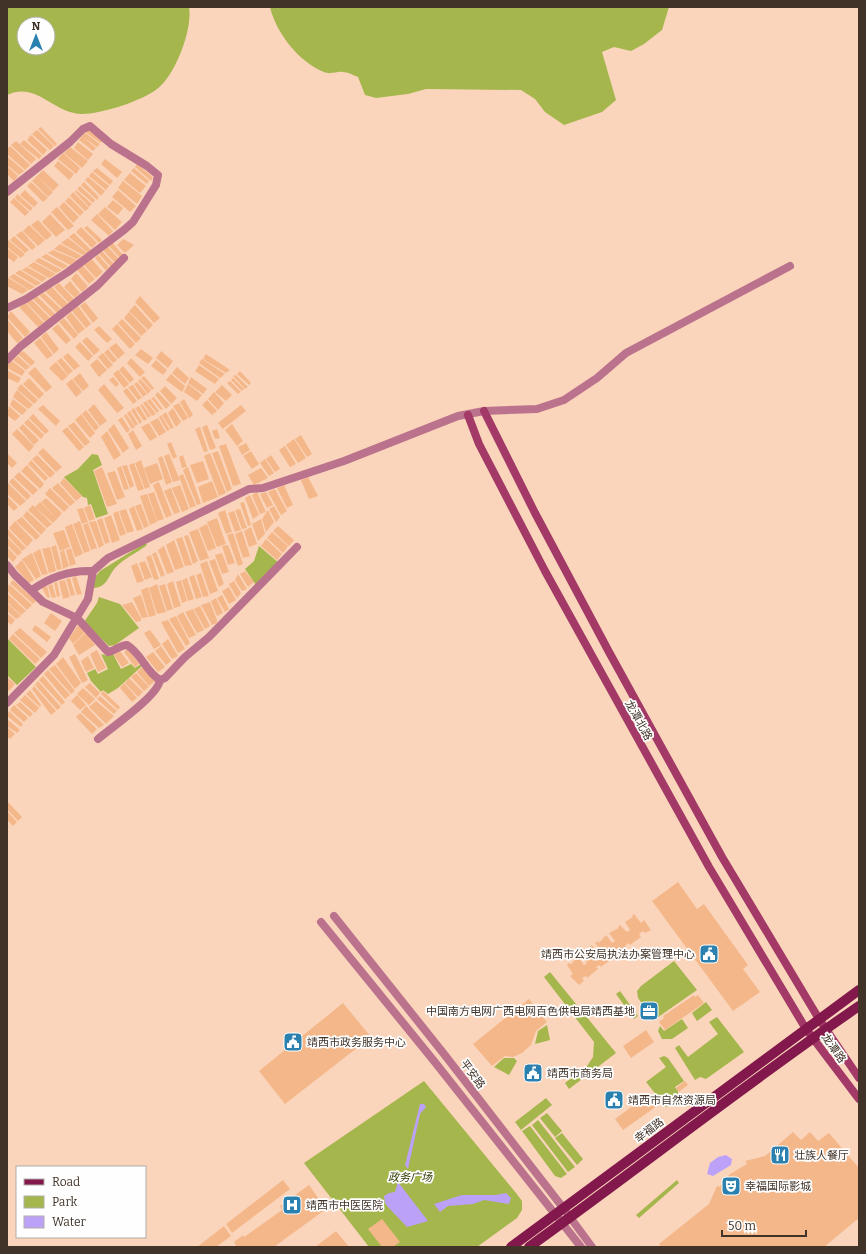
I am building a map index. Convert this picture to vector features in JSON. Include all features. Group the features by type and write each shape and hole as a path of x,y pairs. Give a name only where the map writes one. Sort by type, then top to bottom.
{"main road":[{"name":"龙潭北路","path":"484,411 528,499 609,652 722,857 819,1019"},
{"name":"龙潭北路","path":"468,415 479,444 593,660 729,902 806,1029"},
{"name":"幸福路","path":"511,1247 859,990"},
{"path":"529,1247 567,1221 813,1037 859,1006"},
{"name":"龙潭路","path":"819,1019 859,1078"},
{"name":"龙潭路","path":"806,1029 859,1099"}],"street":[{"path":"7,192 70,142 83,129 90,126 111,144 147,166 158,175 156,185 133,222 124,230 68,272 26,299 7,308"},
{"path":"7,360 21,346 98,285 124,258"},
{"path":"32,590 56,576 68,573 93,571 108,558 249,489 263,488 344,461 446,420 484,411 537,409 564,400 597,378 626,353 790,266"},
{"path":"160,680 165,678 209,637 297,547"},
{"path":"7,565 15,575 43,602 77,618 108,652 122,645 130,647 155,677 160,680"},
{"path":"7,703 54,655 88,599 93,571"},
{"path":"98,739 148,698 159,685 160,680"},
{"name":"平安路","path":"334,916 564,1209 567,1221 581,1247"},
{"name":"平安路","path":"321,922 556,1215 567,1221 592,1247"}],"green space":[{"path":"7,7 189,7 190,16 188,27 176,63 164,83 150,94 142,98 100,112 82,114 62,109 36,95 27,92 18,92 7,95"},
{"path":"270,7 669,7 662,30 644,44 631,51 614,47 602,52 616,100 602,112 564,125 545,112 535,99 521,90 426,89 408,94 376,98 365,95 358,77 345,72 324,72 306,61 298,54 290,46 277,27"},
{"path":"92,454 98,455 102,465 93,470 108,514 96,518 91,504 88,505 87,498 83,497 64,477 78,469"},
{"path":"145,543 147,544 146,546 118,565 104,584 93,588 96,576 100,571"},
{"path":"259,546 279,563 256,585 245,569 254,561"},
{"path":"99,597 120,604 139,628 115,645 109,646 84,622 97,603"},
{"path":"7,638 36,667 17,685 7,675"},
{"path":"101,654 108,656 113,654 121,669 131,664 135,668 141,664 142,666 118,688 108,694 103,690 101,692 91,681 87,673 95,669 98,674 108,669"},
{"path":"674,961 697,990 654,1020 638,998 637,991 641,986"},
{"path":"550,972 616,1053 569,1089 565,1083 587,1066 593,1057 594,1042 544,977"},
{"path":"620,991 638,1016 634,1019 616,994"},
{"path":"706,1002 712,1010 697,1021 692,1013"},
{"path":"717,1017 744,1052 706,1079 700,1077 695,1080 675,1048 679,1045 688,1057 718,1034 709,1022"},
{"path":"682,1019 688,1028 672,1039 662,1039 658,1031 660,1026 664,1031"},
{"path":"547,1025 550,1040 535,1044 538,1031"},
{"path":"664,1056 668,1058 684,1081 675,1087 678,1091 678,1099 666,1107 646,1082 666,1067 659,1058"},
{"path":"504,1058 514,1058 517,1061 509,1075 494,1067"},
{"name":"政务广场","path":"424,1081 516,1193 522,1201 522,1210 517,1218 477,1247 369,1247 304,1163"},
{"path":"546,1098 552,1105 521,1130 515,1122"},
{"path":"547,1113 562,1131 555,1137 540,1118"},
{"path":"538,1120 575,1167 568,1172 532,1125"},
{"path":"530,1126 567,1174 561,1178 555,1176 522,1131"},
{"path":"562,1133 583,1159 577,1165 555,1138"},
{"path":"677,1180 679,1183 639,1218 636,1215"}],"water":[{"path":"420,1104 424,1104 426,1107 420,1114 408,1169 405,1165"},
{"path":"726,1155 732,1159 731,1165 713,1176 707,1174 710,1163 718,1157"},
{"path":"398,1182 428,1221 407,1227 387,1206 384,1196 395,1192"},
{"path":"506,1193 511,1198 509,1204 484,1200 473,1204 448,1206 440,1212 434,1204 462,1195 496,1195"}],"building":[{"path":"41,127 57,144 55,146 38,129"},
{"path":"88,129 103,140 101,143 85,132"},
{"path":"37,130 54,146 50,150 32,134"},
{"path":"85,133 100,144 97,147 82,136"},
{"path":"31,135 47,150 43,155 27,140"},
{"path":"82,136 96,148 93,151 79,140"},
{"path":"24,140 42,156 39,159 20,144"},
{"path":"16,141 36,159 31,164 11,145"},
{"path":"78,142 93,154 88,160 74,148"},
{"path":"10,146 30,165 25,170 7,154 7,149"},
{"path":"70,147 88,161 82,168 64,153"},
{"path":"63,153 80,168 76,174 58,159"},
{"path":"7,156 24,171 19,175 7,165"},
{"path":"105,159 122,172 117,178 101,164"},
{"path":"58,161 74,174 69,180 54,166"},
{"path":"137,164 153,177 151,181 135,167"},
{"path":"7,166 18,176 14,181 7,174"},
{"path":"97,168 113,181 110,185 93,171"},
{"path":"134,168 149,181 147,184 131,171"},
{"path":"43,170 59,185 53,191 37,176"},
{"path":"92,172 109,186 106,190 89,176"},
{"path":"130,173 146,186 140,193 124,180"},
{"path":"37,176 53,192 48,197 32,181"},
{"path":"88,177 105,191 101,196 85,180"},
{"path":"123,181 142,196 137,204 118,188"},
{"path":"31,182 48,198 43,202 27,186"},
{"path":"84,182 99,197 97,200 81,185"},
{"path":"80,186 95,200 93,203 77,189"},
{"path":"25,190 38,203 34,207 20,195"},
{"path":"76,190 92,204 89,207 75,192"},
{"path":"118,190 136,206 130,212 112,197"},
{"path":"73,192 89,208 85,211 70,196"},
{"path":"17,194 33,208 30,211 15,198"},
{"path":"69,197 84,212 80,216 65,201"},
{"path":"14,198 29,212 25,216 10,202"},
{"path":"113,200 123,208 118,215 107,207"},
{"path":"64,202 79,217 73,223 59,207"},
{"path":"57,207 74,226 68,230 51,212"},
{"path":"105,207 122,222 115,230 98,214"},
{"path":"50,214 65,230 56,237 42,222"},
{"path":"97,214 113,231 109,236 91,220"},
{"path":"38,220 52,235 46,240 31,225"},
{"path":"29,225 45,240 38,246 23,231"},
{"path":"87,226 102,240 99,243 84,228"},
{"path":"81,227 97,243 92,248 76,232"},
{"path":"22,231 36,247 32,250 16,235"},
{"path":"74,233 91,250 88,253 69,237"},
{"path":"14,236 29,250 25,253 10,240"},
{"path":"68,238 87,253 83,255 61,243"},
{"path":"7,239 25,254 21,258 7,247"},
{"path":"123,239 134,245 125,253 117,245"},
{"path":"112,242 123,255 120,258 108,245"},
{"path":"60,244 82,256 77,259 54,249"},
{"path":"107,246 119,259 115,263 103,250"},
{"path":"7,248 18,257 14,262 7,257"},
{"path":"53,250 77,260 70,265 48,253"},
{"path":"102,251 114,264 111,267 99,254"},
{"path":"46,254 68,266 63,269 41,257"},
{"path":"98,255 109,267 106,271 95,258"},
{"path":"90,257 103,272 96,278 83,264"},
{"path":"39,258 62,270 56,273 35,261"},
{"path":"34,262 56,274 49,278 28,266"},
{"path":"82,265 95,279 89,284 77,270"},
{"path":"27,267 47,278 42,282 22,270"},
{"path":"20,270 41,283 36,286 15,273"},
{"path":"76,273 88,286 82,292 71,279"},
{"path":"14,274 35,287 29,290 9,277"},
{"path":"7,277 28,290 22,294 7,286"},
{"path":"70,281 80,293 75,298 64,287"},
{"path":"59,283 74,299 69,303 54,287"},
{"path":"52,287 68,304 63,309 45,291"},
{"path":"44,293 62,310 57,313 39,295"},
{"path":"37,296 55,314 51,317 33,299"},
{"path":"140,296 160,318 154,323 135,302"},
{"path":"32,300 50,318 45,322 27,303"},
{"path":"85,302 98,318 93,323 80,306"},
{"path":"26,303 44,323 38,327 19,307"},
{"path":"135,305 153,325 148,330 129,311"},
{"path":"78,306 91,324 86,328 72,311"},
{"path":"11,311 30,332 25,337 7,317"},
{"path":"71,312 85,329 78,334 66,317"},
{"path":"129,312 147,331 141,336 124,318"},
{"path":"64,318 78,335 74,339 59,322"},
{"path":"7,319 23,338 17,343 7,331"},
{"path":"122,319 141,338 136,343 118,323"},
{"path":"58,324 71,340 66,344 52,329"},
{"path":"117,324 135,344 130,349 112,329"},
{"path":"99,326 112,339 107,343 94,330"},
{"path":"46,332 59,349 54,354 41,337"},
{"path":"87,337 100,350 94,355 82,341"},
{"path":"40,338 53,355 47,359 34,343"},
{"path":"80,342 93,356 88,361 75,347"},
{"path":"116,343 125,353 118,359 109,348"},
{"path":"108,349 117,360 113,363 104,353"},
{"path":"141,349 153,358 148,364 135,355"},
{"path":"23,351 35,362 31,366 18,354"},
{"path":"161,351 173,361 168,368 156,358"},
{"path":"68,353 80,366 74,370 63,357"},
{"path":"103,353 113,365 108,369 98,357"},
{"path":"206,354 230,370 226,373 203,359"},
{"path":"18,356 30,367 26,370 13,360"},
{"path":"61,358 73,371 68,375 57,361"},
{"path":"131,358 145,372 140,377 127,363"},
{"path":"97,359 107,370 99,377 90,365"},
{"path":"202,359 225,374 220,378 199,363"},
{"path":"156,360 167,370 163,375 151,366"},
{"path":"12,361 25,371 22,376 7,368 7,363"},
{"path":"56,362 68,376 62,381 49,368"},
{"path":"199,365 219,379 215,384 195,371"},
{"path":"123,366 134,379 130,383 119,370"},
{"path":"35,367 52,387 46,392 28,373"},
{"path":"177,367 189,378 185,384 172,373"},
{"path":"7,370 21,378 18,383 7,378"},
{"path":"118,370 129,384 124,388 113,374"},
{"path":"240,371 251,383 249,385 237,374"},
{"path":"80,373 89,386 83,391 73,379"},
{"path":"171,374 185,386 182,392 166,380"},
{"path":"236,375 248,387 245,389 233,376"},
{"path":"144,376 154,388 152,390 141,378"},
{"path":"113,377 119,384 116,387 109,380"},
{"path":"191,377 207,389 203,394 188,383"},
{"path":"29,378 44,394 39,399 23,384"},
{"path":"233,378 244,389 242,391 231,380"},
{"path":"72,379 82,392 76,397 66,384"},
{"path":"140,379 151,390 148,394 138,381"},
{"path":"230,381 241,392 238,394 227,383"},
{"path":"137,382 147,394 143,397 134,384"},
{"path":"21,384 38,400 34,404 17,389"},
{"path":"104,384 124,408 117,413 98,390"},
{"path":"188,384 202,395 197,401 184,392"},
{"path":"133,385 142,398 138,400 128,387"},
{"path":"222,385 232,395 226,401 215,392"},
{"path":"165,386 177,398 171,404 160,391"},
{"path":"127,388 137,401 133,404 123,391"},
{"path":"17,390 33,405 28,409 13,397"},
{"path":"158,392 170,405 166,409 155,395"},
{"path":"214,392 224,403 218,410 208,399"},
{"path":"154,397 163,409 161,410 151,398"},
{"path":"13,399 27,410 22,415 10,405"},
{"path":"150,399 159,411 157,413 147,401"},
{"path":"184,399 193,415 189,418 180,402"},
{"path":"207,400 217,411 212,415 202,405"},
{"path":"146,401 156,414 152,416 143,403"},
{"path":"179,403 188,418 183,421 173,406"},
{"path":"94,404 107,421 100,426 88,410"},
{"path":"142,404 151,416 148,418 140,405"},
{"path":"43,405 60,421 56,426 38,409"},
{"path":"241,405 246,411 223,429 218,423"},
{"path":"9,406 20,416 15,421 7,415"},
{"path":"139,406 147,419 144,421 135,408"},
{"path":"134,408 142,422 140,424 131,410"},
{"path":"173,408 181,422 176,427 168,413"},
{"path":"86,410 99,427 95,431 82,414"},
{"path":"130,411 138,424 135,426 127,413"},
{"path":"166,412 174,428 171,429 162,415"},
{"path":"33,414 49,431 45,434 29,418"},
{"path":"81,414 95,433 90,438 75,420"},
{"path":"126,414 135,427 132,429 124,416"},
{"path":"161,415 170,430 167,431 159,417"},
{"path":"122,417 130,430 127,433 118,420"},
{"path":"158,418 166,432 159,436 150,422"},
{"path":"28,419 44,435 41,439 24,423"},
{"path":"74,422 90,442 85,446 68,426"},
{"path":"149,423 157,437 150,441 141,427"},
{"path":"23,424 39,440 34,445 19,428"},
{"path":"114,424 129,448 123,453 108,430"},
{"path":"232,424 243,441 237,446 225,430"},
{"path":"207,425 216,448 210,450 202,427"},
{"path":"67,427 84,447 79,451 62,431"},
{"path":"200,427 208,451 204,452 195,429"},
{"path":"17,429 34,446 29,452 12,434"},
{"path":"217,429 220,438 215,439 212,431"},
{"path":"133,430 142,446 136,450 128,434"},
{"path":"107,431 121,455 114,460 101,437"},
{"path":"301,435 312,454 307,457 295,439"},
{"path":"294,439 306,458 298,463 286,445"},
{"path":"171,442 177,457 173,459 167,444"},
{"path":"246,443 250,450 242,455 238,447"},
{"path":"226,444 241,484 233,486 219,446"},
{"path":"285,446 296,464 290,467 279,450"},
{"path":"43,448 62,467 56,472 38,453"},
{"path":"218,451 232,489 227,492 212,453"},
{"path":"251,451 259,464 252,469 243,456"},
{"path":"7,453 17,463 12,468 7,463"},
{"path":"210,453 226,493 219,496 204,456"},
{"path":"169,454 180,480 173,482 164,456"},
{"path":"37,455 55,473 50,478 32,459"},
{"path":"183,455 187,467 182,468 179,457"},
{"path":"271,455 280,469 275,472 266,459"},
{"path":"162,456 172,482 166,485 158,458"},
{"path":"265,459 274,473 269,476 260,463"},
{"path":"31,460 48,478 45,481 28,464"},
{"path":"141,460 150,487 145,489 135,463"},
{"path":"203,461 209,479 197,483 190,465"},
{"path":"134,463 144,489 138,491 129,465"},
{"path":"157,463 163,479 150,484 144,468"},
{"path":"27,465 44,484 40,489 21,471"},
{"path":"127,465 134,486 130,488 122,466"},
{"path":"121,466 129,489 124,490 117,468"},
{"path":"102,467 117,504 107,507 94,471"},
{"path":"188,467 201,504 197,505 183,470"},
{"path":"261,468 268,478 254,485 248,475"},
{"path":"115,471 125,497 117,500 107,473"},
{"path":"19,472 38,490 33,495 14,477"},
{"path":"183,474 196,506 190,508 179,476"},
{"path":"308,477 318,496 309,499 301,480"},
{"path":"13,478 31,496 27,500 9,482"},
{"path":"64,478 82,496 76,501 60,483"},
{"path":"212,481 218,497 203,503 198,487"},
{"path":"7,482 26,501 20,506 7,494"},
{"path":"159,482 172,515 166,518 153,485"},
{"path":"58,483 75,502 70,506 52,488"},
{"path":"180,485 189,509 182,512 172,488"},
{"path":"284,485 293,505 287,508 277,488"},
{"path":"50,488 69,507 64,512 45,494"},
{"path":"171,488 180,512 174,514 164,491"},
{"path":"275,489 287,511 281,515 268,492"},
{"path":"154,492 164,519 157,521 148,494"},
{"path":"257,492 266,512 260,514 252,495"},
{"path":"266,492 273,505 267,508 260,494"},
{"path":"147,494 157,522 150,525 140,496"},
{"path":"250,495 259,515 253,519 245,498"},
{"path":"7,496 18,507 14,511 7,504"},
{"path":"46,498 62,513 57,519 41,502"},
{"path":"40,502 57,519 53,523 35,507"},
{"path":"244,502 251,525 248,526 240,503"},
{"path":"141,504 149,526 144,528 135,506"},
{"path":"33,505 52,524 47,528 28,510"},
{"path":"90,505 95,519 89,521 84,508"},
{"path":"134,506 143,529 137,531 129,509"},
{"path":"274,506 280,517 276,522 269,509"},
{"path":"83,508 88,522 82,524 77,509"},
{"path":"126,509 134,531 127,533 119,511"},
{"path":"240,509 247,528 242,529 235,510"},
{"path":"225,510 232,532 226,534 218,513"},
{"path":"268,510 274,522 266,532 262,519"},
{"path":"27,511 46,529 41,535 23,516"},
{"path":"118,511 126,534 120,536 113,513"},
{"path":"234,511 241,530 235,532 228,513"},
{"path":"111,515 120,540 112,543 104,518"},
{"path":"22,517 40,536 36,540 16,521"},
{"path":"102,518 110,542 105,544 97,520"},
{"path":"217,518 226,544 217,547 207,522"},
{"path":"261,519 265,534 258,541 252,524"},
{"path":"15,521 33,540 27,547 9,528"},
{"path":"80,521 90,551 84,553 73,524"},
{"path":"96,521 104,545 99,548 89,522"},
{"path":"88,523 97,548 91,550 83,525"},
{"path":"72,524 83,554 75,557 65,527"},
{"path":"207,524 216,548 208,551 199,528"},
{"path":"278,526 294,540 289,546 273,531"},
{"path":"251,527 257,544 249,547 244,531"},
{"path":"7,528 26,548 22,551 7,535"},
{"path":"198,529 209,558 200,561 189,532"},
{"path":"64,530 70,547 60,551 53,533"},
{"path":"242,531 250,556 243,558 235,534"},
{"path":"272,532 288,546 283,553 267,538"},
{"path":"233,533 243,564 238,566 227,535"},
{"path":"188,535 198,561 193,564 184,536"},
{"path":"7,537 22,552 18,556 7,545"},
{"path":"182,537 192,565 185,566 176,539"},
{"path":"266,539 282,554 277,560 261,546"},
{"path":"174,540 184,567 175,570 166,545"},
{"path":"56,545 62,569 57,570 51,547"},
{"path":"228,545 235,563 228,565 222,546"},
{"path":"164,546 174,572 167,574 158,550"},
{"path":"7,547 17,557 13,562 7,556"},
{"path":"50,547 56,571 49,573 42,549"},
{"path":"71,548 76,564 70,566 66,550"},
{"path":"40,549 48,574 42,575 33,553"},
{"path":"64,550 69,566 63,569 60,552"},
{"path":"156,552 165,575 161,577 152,554"},
{"path":"32,553 41,576 36,579 22,559"},
{"path":"222,553 229,572 222,574 215,555"},
{"path":"151,555 159,579 154,580 146,557"},
{"path":"215,559 224,584 219,587 209,561"},
{"path":"22,560 34,580 29,583 15,567"},
{"path":"145,561 152,577 145,580 139,563"},
{"path":"207,561 218,591 210,594 200,564"},
{"path":"137,563 144,581 137,583 131,566"},
{"path":"245,571 254,582 248,587 240,574"},
{"path":"201,573 209,596 203,597 196,575"},
{"path":"238,574 247,589 242,591 235,580"},
{"path":"194,575 202,597 196,599 189,577"},
{"path":"76,576 82,594 77,595 72,578"},
{"path":"70,578 75,595 71,596 66,579"},
{"path":"187,578 194,599 188,601 182,580"},
{"path":"13,580 36,601 33,604 10,583"},
{"path":"65,580 70,597 63,599 59,581"},
{"path":"181,580 187,601 182,603 176,582"},
{"path":"173,581 181,606 174,608 167,584"},
{"path":"234,581 241,593 237,598 229,584"},
{"path":"57,582 60,596 57,597 54,583"},
{"path":"9,584 32,605 27,610 7,591"},
{"path":"52,584 56,597 52,598 48,586"},
{"path":"157,584 166,612 157,614 149,588"},
{"path":"165,584 173,609 167,611 159,586"},
{"path":"47,586 50,598 47,597 42,588"},
{"path":"148,587 156,615 149,617 141,590"},
{"path":"229,587 236,600 229,604 222,591"},
{"path":"7,593 26,611 21,615 7,602"},
{"path":"141,595 148,617 142,618 133,598"},
{"path":"222,595 229,609 225,612 217,598"},
{"path":"216,598 223,613 217,616 211,601"},
{"path":"132,602 141,618 141,621 136,622 122,605"},
{"path":"210,602 217,620 217,623 212,625 201,605"},
{"path":"7,603 21,616 16,619 7,611"},
{"path":"200,606 210,626 205,629 194,609"},
{"path":"193,609 204,630 197,633 185,612"},
{"path":"183,612 196,635 189,638 177,616"},
{"path":"7,613 15,620 11,625 7,621"},
{"path":"51,613 62,621 55,631 44,623"},
{"path":"176,616 190,643 186,646 169,619"},
{"path":"168,620 185,649 178,653 161,622"},
{"path":"79,624 85,632 73,644 69,638"},
{"path":"35,625 51,637 47,642 32,630"},
{"path":"20,628 47,652 41,658 14,633"},
{"path":"150,630 161,645 154,649 144,633"},
{"path":"86,632 95,645 79,655 73,645"},
{"path":"13,634 40,659 35,664 9,639"},
{"path":"168,639 178,656 172,659 162,644"},
{"path":"161,646 171,661 166,665 155,651"},
{"path":"128,649 139,664 135,667 124,652"},
{"path":"97,650 106,668 98,672 90,654"},
{"path":"120,651 129,663 122,667 114,655"},
{"path":"153,652 165,667 158,672 146,657"},
{"path":"75,654 88,680 82,683 69,657"},
{"path":"88,656 94,668 86,672 81,661"},
{"path":"63,657 81,683 75,689 56,664"},
{"path":"55,665 75,691 71,694 49,669"},
{"path":"142,667 155,681 149,686 137,672"},
{"path":"48,670 70,695 65,699 44,674"},
{"path":"136,673 149,687 144,691 131,677"},
{"path":"43,676 65,702 62,705 39,680"},
{"path":"7,677 15,684 9,691 7,689"},
{"path":"129,678 143,692 138,697 125,683"},
{"path":"38,681 61,707 57,710 35,685"},
{"path":"90,683 100,693 96,698 85,687"},
{"path":"124,683 137,698 132,702 120,688"},
{"path":"34,686 56,711 51,715 32,689"},
{"path":"83,688 95,699 89,705 77,694"},
{"path":"30,690 41,705 40,707 26,694"},
{"path":"103,691 120,707 118,710 101,694"},
{"path":"25,695 39,708 35,713 20,700"},
{"path":"77,695 86,705 80,710 71,701"},
{"path":"100,696 117,711 114,714 97,699"},
{"path":"96,701 114,716 106,724 89,707"},
{"path":"20,702 33,714 30,717 16,705"},
{"path":"14,705 28,718 24,722 10,710"},
{"path":"86,706 104,725 99,728 81,712"},
{"path":"9,711 23,724 21,727 7,716"},
{"path":"80,713 97,729 92,734 76,717"},
{"path":"7,719 20,730 17,733 7,726"},
{"path":"7,727 15,734 10,739 7,736"},
{"path":"7,801 22,817 18,821 7,809"},
{"path":"7,811 17,822 13,826 7,820"},
{"path":"678,882 697,909 704,904 748,965 743,969 760,992 733,1011 652,901"},
{"path":"634,914 641,923 644,920 651,930 645,933 643,931 639,934 641,937 630,945 629,943 625,946 626,948 616,955 614,953 611,956 613,958 601,967 600,965 596,967 598,969 587,978 586,976 582,978 584,981 579,985 570,976 573,974 567,965 569,963 571,964 578,957 584,965 587,963 581,954 591,949 589,947 592,945 598,954 602,952 595,943 598,941 599,943 606,935 612,943 615,941 609,933 619,928 618,927 620,925 627,932 630,930 625,922 633,917 632,916"},
{"path":"694,995 695,997 698,995 704,1003 665,1030 659,1022 664,1018 663,1016"},
{"path":"529,999 547,1022 536,1031 531,1045 522,1053 513,1057 505,1056 492,1066 473,1044"},
{"path":"343,1003 371,1037 285,1104 259,1071"},
{"path":"646,1030 654,1042 631,1058 623,1046"},
{"path":"685,1081 688,1085 679,1092 676,1088"},
{"path":"649,1094 657,1106 623,1130 615,1119"},
{"path":"793,1132 801,1140 810,1132 818,1141 829,1133 859,1168 859,1218 824,1247 661,1247 659,1244 709,1204 717,1186 719,1187 730,1174 747,1164 745,1161 765,1156"},
{"path":"283,1180 290,1189 232,1233 226,1224"},
{"path":"309,1185 326,1209 274,1247 235,1247 234,1242 243,1235 244,1237 282,1210 280,1206"},
{"path":"382,1219 400,1242 393,1247 382,1247 368,1229"},
{"path":"224,1226 231,1236 216,1247 197,1247"},
{"path":"336,1231 349,1247 315,1247"}],"place":[{"name":"靖西市公安局执法办案管理中心","path":"709,954"},
{"name":"中国南方电网广西电网百色供电局靖西基地","path":"649,1011"},
{"name":"靖西市政务服务中心","path":"293,1042"},
{"name":"靖西市商务局","path":"533,1073"},
{"name":"靖西市自然资源局","path":"614,1100"},
{"name":"壮族人餐厅","path":"780,1155"},
{"name":"幸福国际影城","path":"731,1186"},
{"name":"靖西市中医医院","path":"292,1205"}]}
